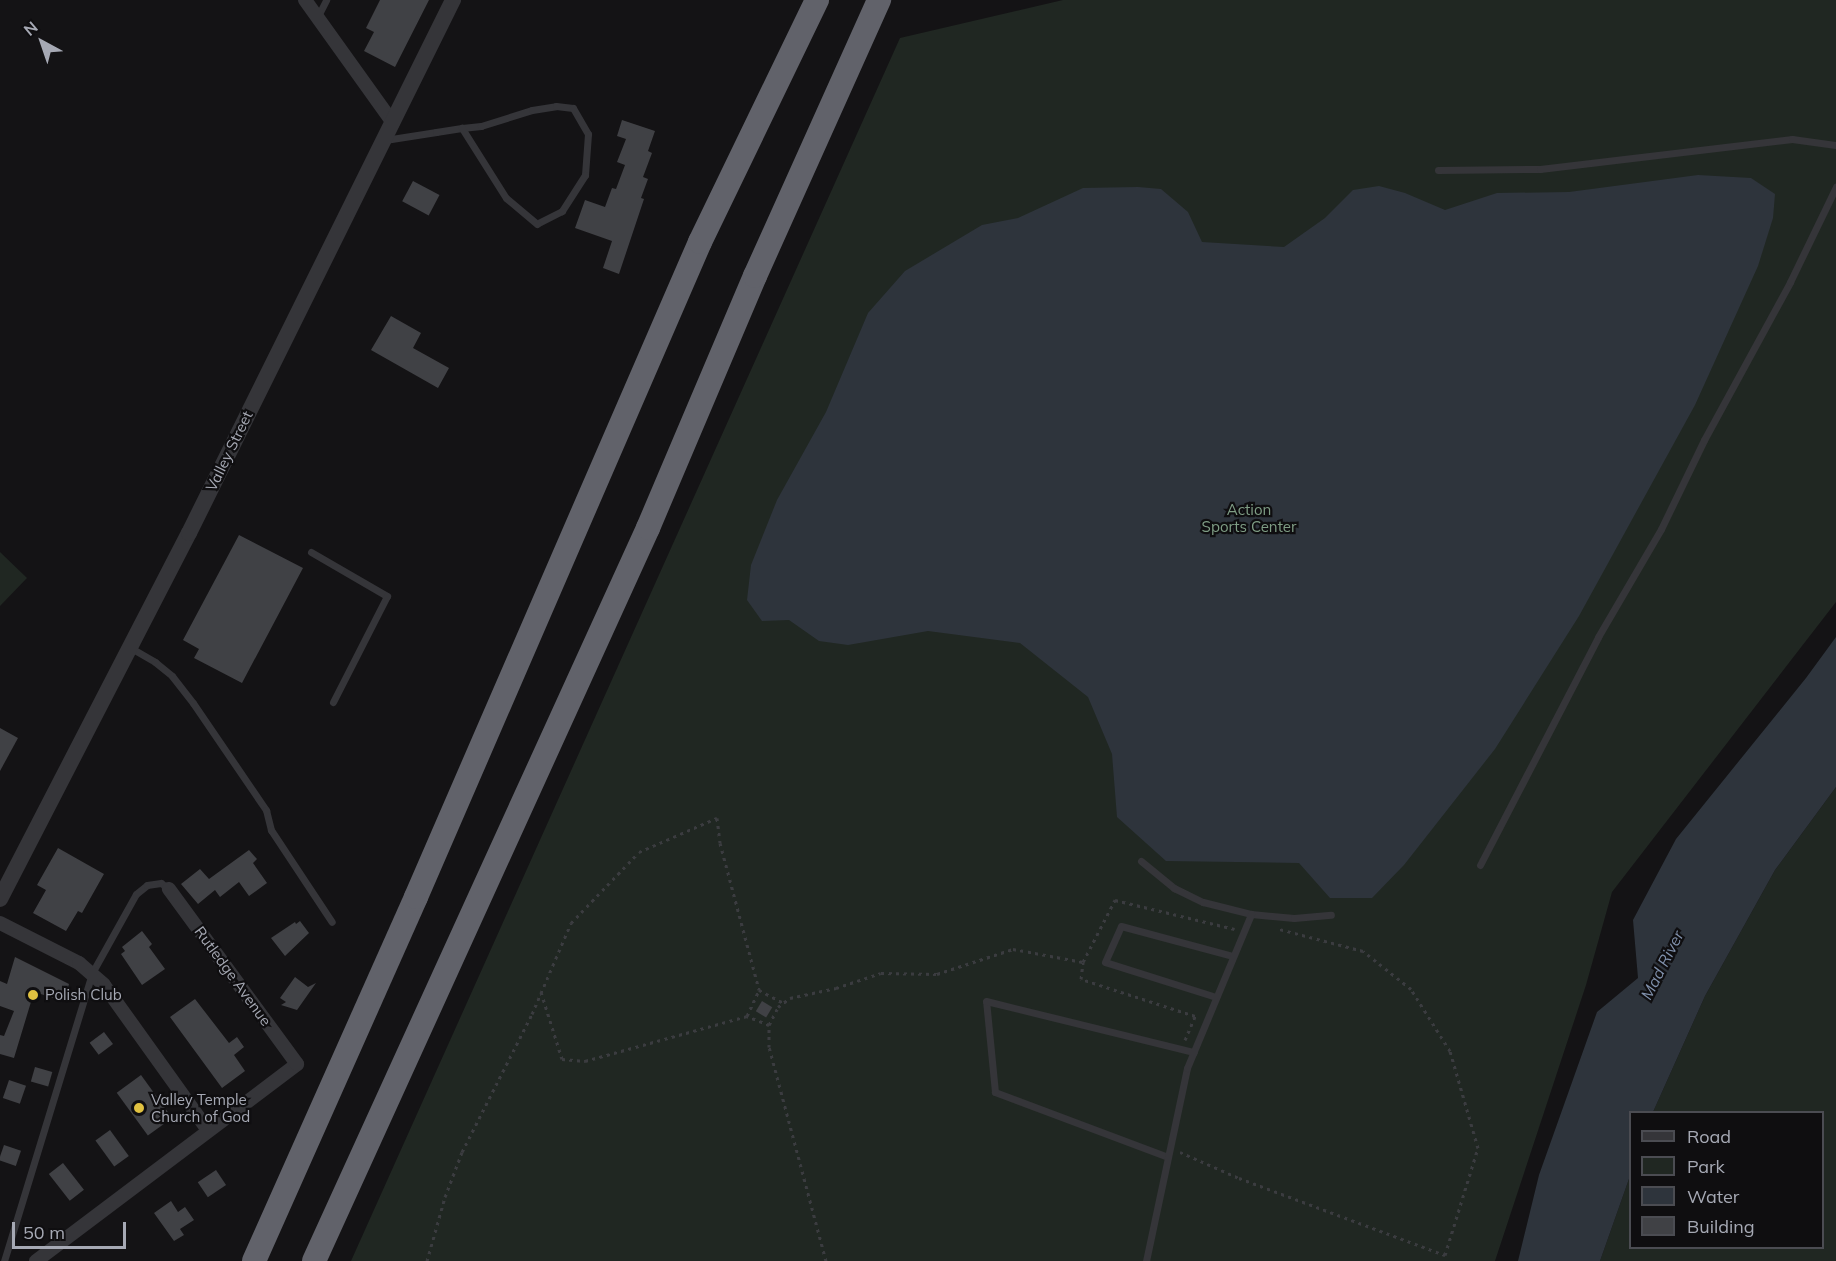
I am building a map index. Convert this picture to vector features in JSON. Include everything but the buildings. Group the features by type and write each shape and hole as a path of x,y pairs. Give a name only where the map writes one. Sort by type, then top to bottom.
{"highway":[{"path":"254,1261 411,907 700,242 817,0"},
{"path":"314,1261 648,528 755,276 879,0"},
{"path":"332,1261 406,1059"}],"street":[{"path":"305,0 393,123"},
{"name":"Valley Street","path":"0,899 189,533 453,0"},
{"name":"Rutledge Avenue","path":"169,889 297,1064 208,1130"},
{"path":"0,923 92,973 104,985 208,1130 36,1261"}],"lane":[{"path":"317,17 326,0"},
{"path":"385,140 462,128 481,126 531,110 556,106 573,108 588,134 585,175 562,211 537,224 506,198 462,128"},
{"path":"1438,170 1540,169 1792,139 1836,145"},
{"path":"1480,865 1598,638 1677,499 1704,440 1790,282 1836,187"},
{"path":"311,552 387,596 333,702"},
{"path":"129,647 155,662 172,676 193,703 266,810 271,830 332,922"},
{"path":"1141,861 1174,888 1203,902 1251,914 1294,918 1331,915"},
{"path":"4,1261 92,973 136,894 147,885 162,883 169,889"},
{"path":"1146,1261 1187,1068 1251,914"},
{"path":"1216,997 1105,962 1121,926 1233,956"},
{"path":"1168,1157 995,1092 986,1001 1194,1052"}],"path":[{"path":"427,1261 445,1197 462,1152 541,992 571,923 639,852 717,818 720,843 759,990 747,1016"},
{"path":"1181,1049 1195,1016 1081,979 1083,962 1115,900 1240,931"},
{"path":"1180,1152 1239,1178 1445,1255 1478,1148 1450,1051 1411,989 1363,951 1271,926"},
{"path":"826,1261 768,1047 769,1025 778,1007 790,998 836,988 882,973 937,974 1013,950 1083,962"},
{"path":"759,990 783,1004"},
{"path":"541,992 562,1059 585,1061 747,1016 769,1025"}],"green space":[{"name":"Action Sports Center","path":"1063,0 1836,0 1836,602 1612,892 1586,985 1495,1261 351,1261 900,38"},
{"path":"0,552 27,578 0,606"},
{"path":"1836,787 1836,1261 1600,1261 1629,1179 1629,1249 1824,1249 1824,1111 1653,1111 1705,996 1775,870"}],"water":[{"path":"1698,175 1751,178 1775,194 1773,218 1758,266 1695,405 1579,616 1495,749 1404,865 1372,898 1330,898 1299,863 1166,861 1117,817 1112,754 1088,697 1020,643 928,631 848,645 819,641 789,620 762,621 747,600 751,565 777,500 826,412 868,313 905,271 982,225 1018,218 1083,188 1138,187 1161,189 1188,212 1202,242 1284,247 1325,218 1353,190 1379,186 1405,193 1445,210 1497,193 1569,192"},
{"name":"Mad River","path":"1836,637 1836,787 1775,870 1705,996 1653,1111 1629,1111 1629,1179 1600,1261 1518,1261 1539,1175 1597,1012 1638,978 1633,920 1676,839 1806,678"}],"place":[{"name":"Polish Club","path":"33,995"},
{"name":"Valley Temple Church of God","path":"139,1108"}]}
